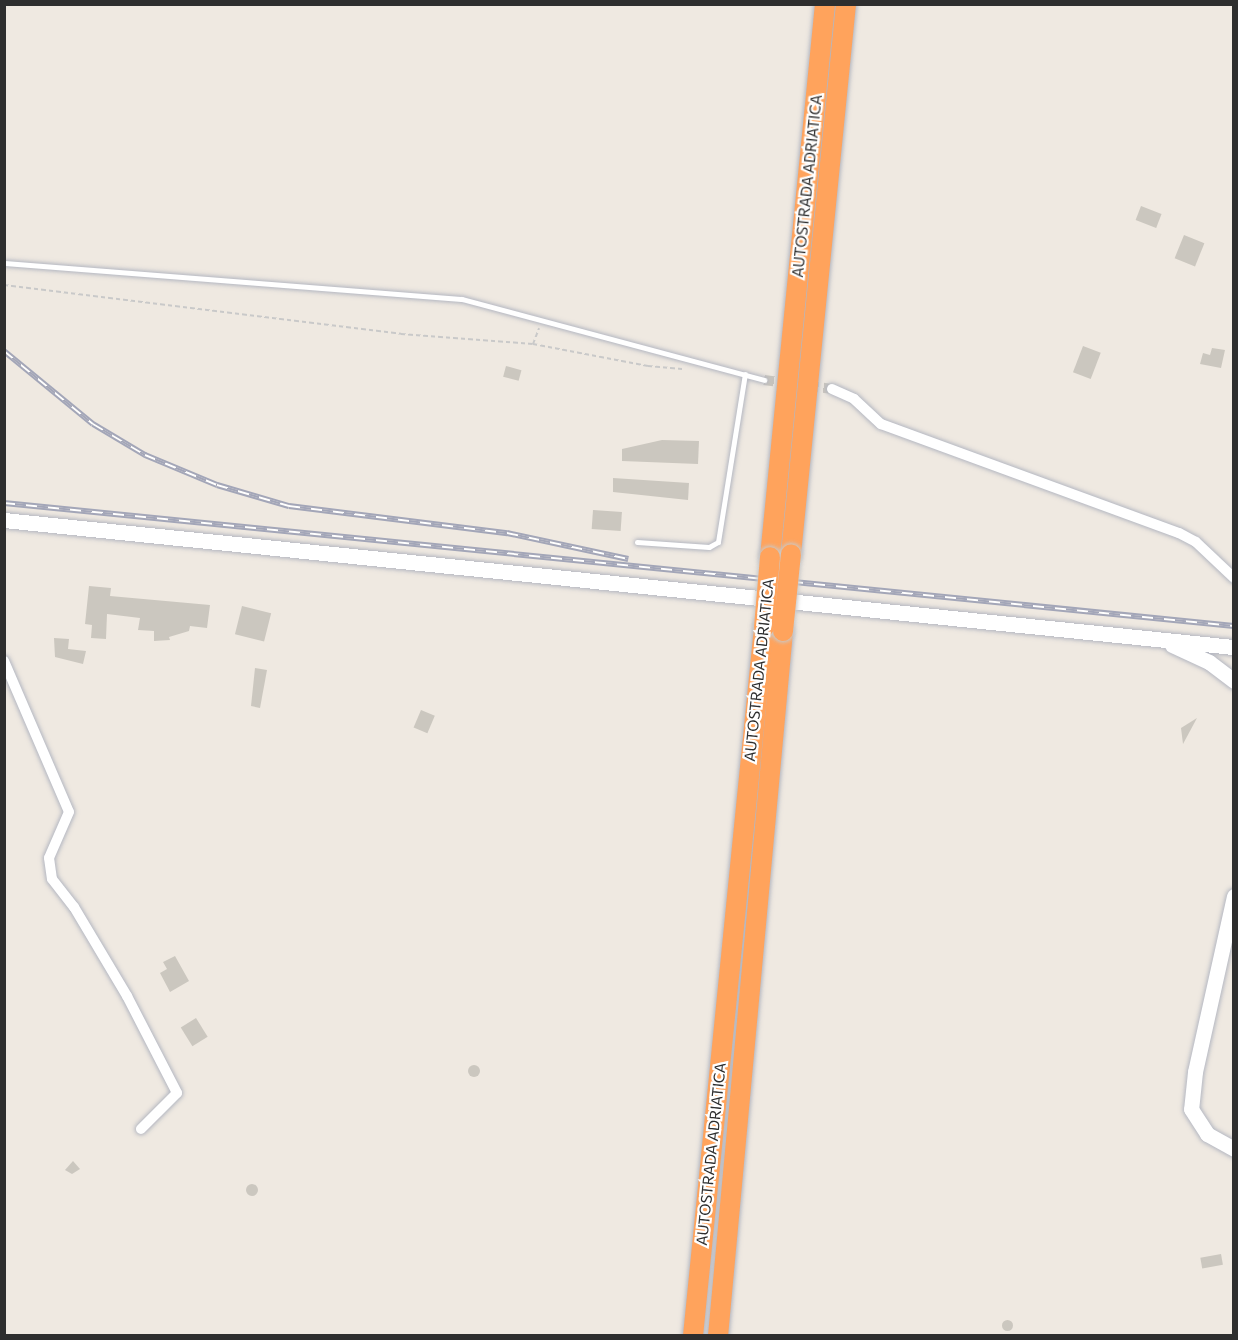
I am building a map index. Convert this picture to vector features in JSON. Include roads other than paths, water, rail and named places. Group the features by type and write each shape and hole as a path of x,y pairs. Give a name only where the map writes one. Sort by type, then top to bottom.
{"highway":[{"name":"AUTOSTRADA ADRIATICA","path":"718,1335 774,629 770,557 825,4"},
{"name":"AUTOSTRADA ADRIATICA","path":"693,1335 774,629 791,554 846,4"}],"main road":[{"path":"4,520 1233,647"},
{"path":"1158,639 1209,662 1233,681"},
{"path":"1233,896 1195,1072 1191,1109 1206,1134 1233,1149"}],"street":[{"path":"832,389 854,399 880,424 1179,533 1196,542 1233,578"},
{"path":"4,661 69,812 49,858 52,879 74,907 127,996 177,1093 141,1129"}],"lane":[{"path":"4,263 462,299 764,380"},
{"path":"637,542 710,547 718,542 745,374"}],"tunnel":[{"path":"764,380 832,389"}],"railway":[{"path":"4,351 93,424 145,455 217,485 289,506 507,533 628,559"},
{"path":"4,503 1234,626"}]}
